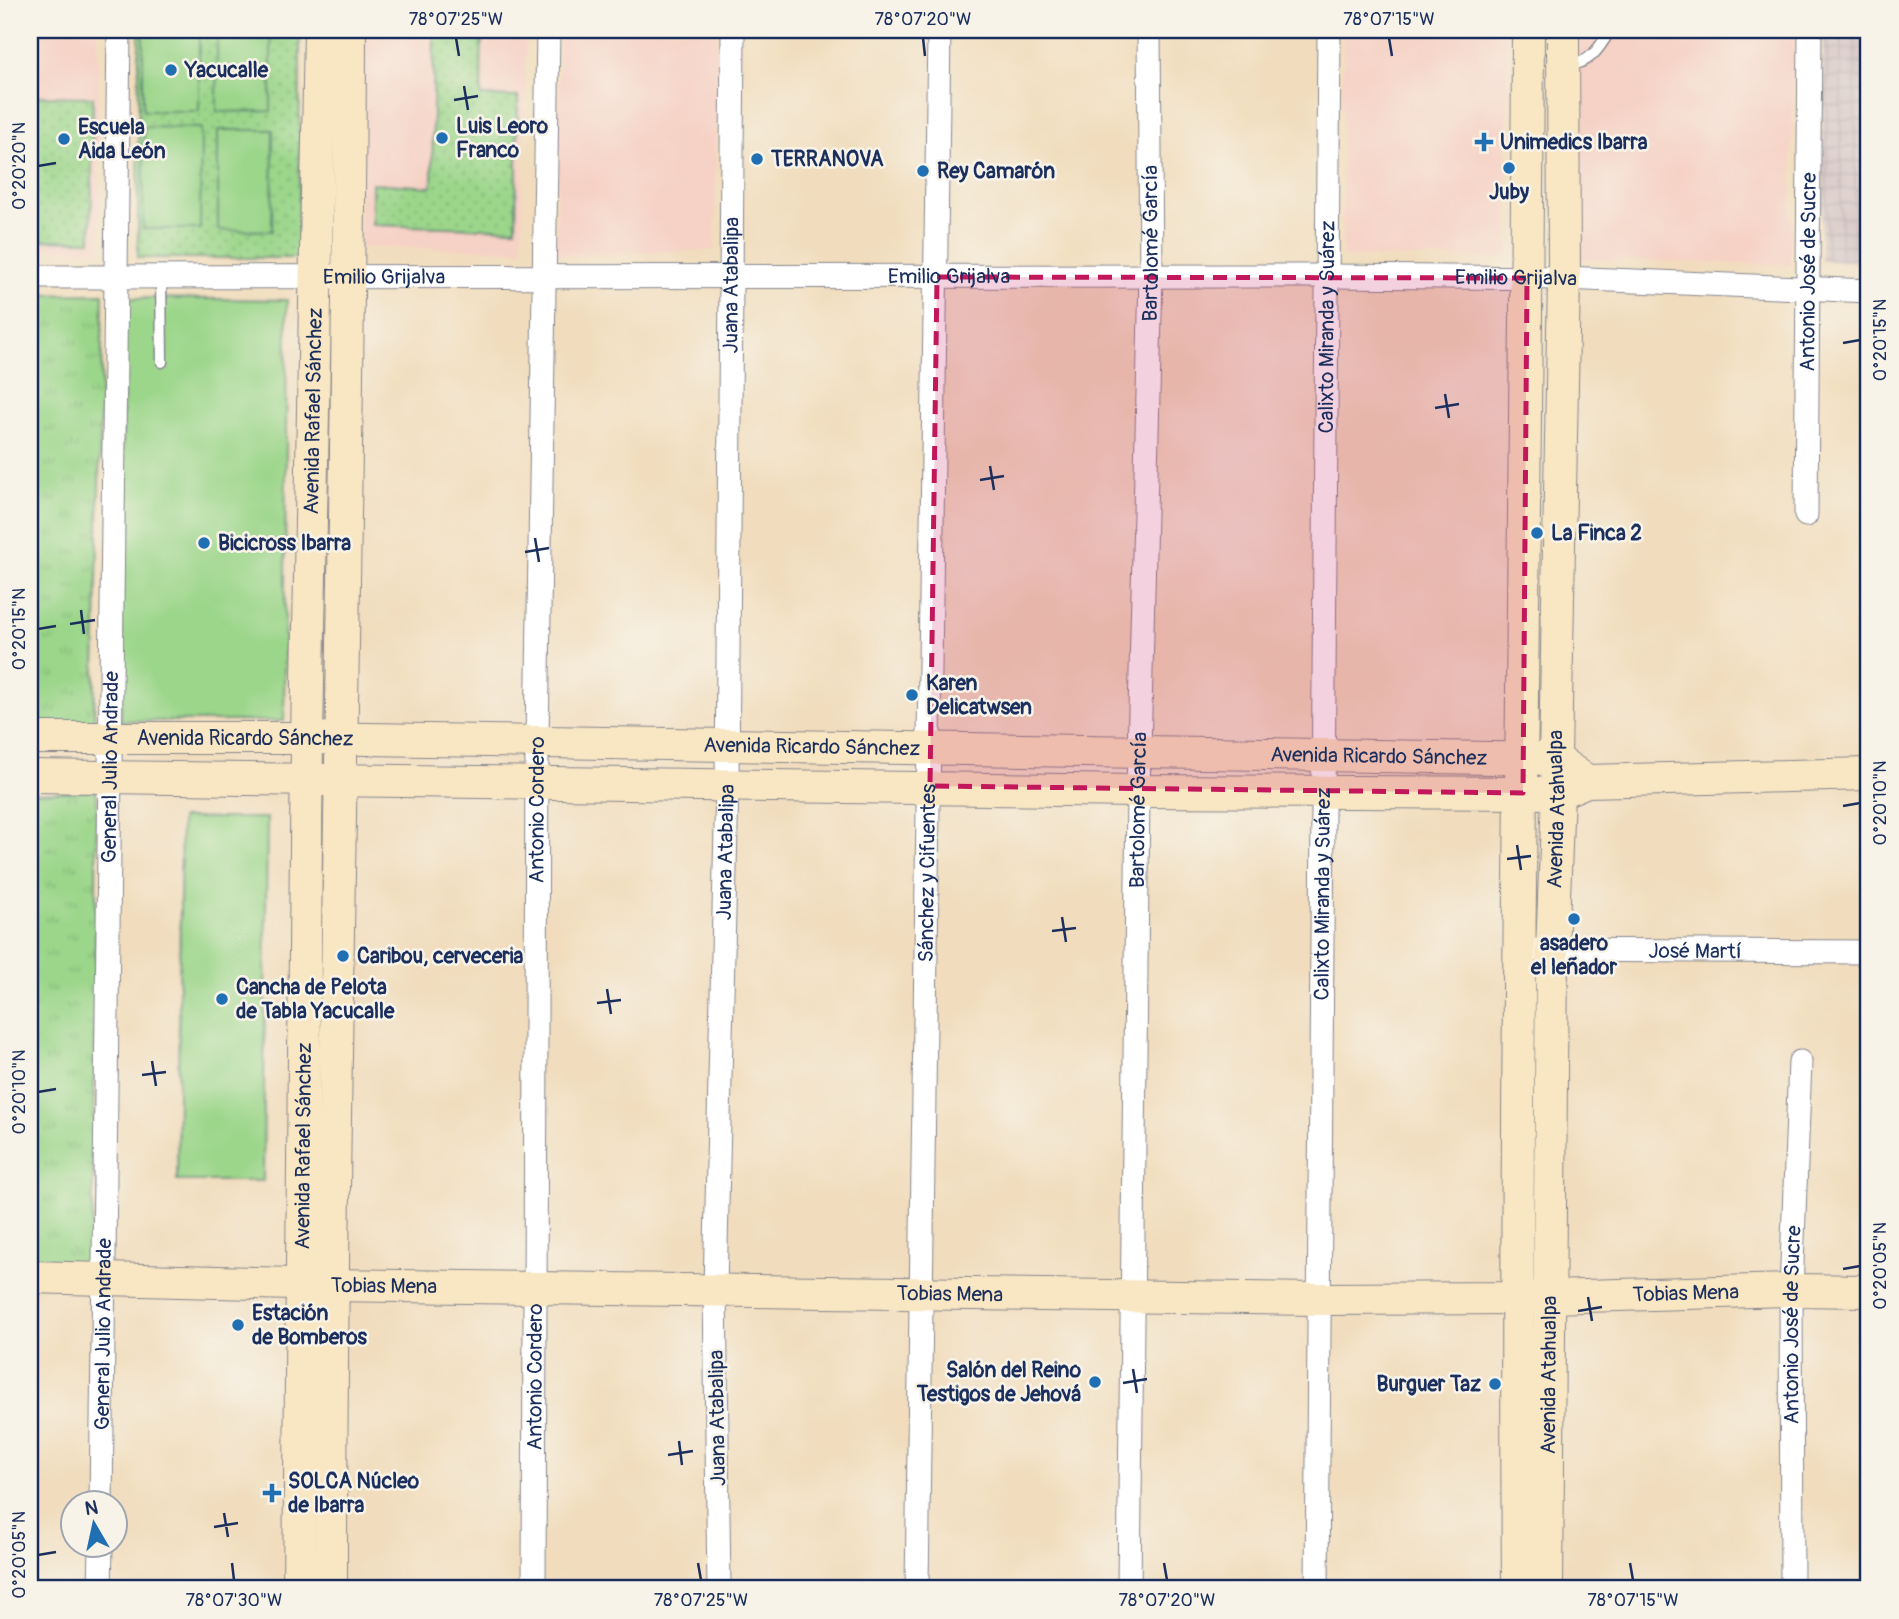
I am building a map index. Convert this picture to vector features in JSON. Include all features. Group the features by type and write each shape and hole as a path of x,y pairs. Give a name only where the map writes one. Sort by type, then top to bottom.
{"main road":[{"name":"Avenida Rafael Sánchez","path":"320,30 307,737 323,779"},
{"name":"Avenida Rafael Sánchez","path":"299,1589 316,1284 323,779 339,740 349,278 350,30"},
{"name":"Avenida Atahualpa","path":"1518,1589 1516,1298 1523,793 1528,30"},
{"name":"Avenida Atahualpa","path":"1547,1589 1552,951 1558,793 1555,759 1564,278 1563,30"},
{"name":"Avenida Ricardo Sánchez","path":"30,738 307,737 339,740 928,750 1323,753 1555,759"},
{"path":"1555,759 1587,781"},
{"name":"Avenida Ricardo Sánchez","path":"30,776 930,786 1138,791 1558,793 1587,781 1869,774"},
{"name":"Tobias Mena","path":"30,1277 923,1295 1319,1299 1516,1298 1791,1290 1869,1291"},
{"name":"Avenida Rafael Sánchez","path":"316,1284 331,1589"}],"street":[{"name":"General Julio Andrade","path":"101,1490 119,30"},
{"name":"Antonio Cordero","path":"534,1589 537,743 548,30"},
{"name":"Juana Atabalipa","path":"719,1589 715,1289 727,785 733,30"},
{"name":"Sánchez y Cifuentes","path":"917,1589 940,30"},
{"name":"Bartolomé García","path":"1129,1589 1138,791 1151,275 1149,30"},
{"name":"Calixto Miranda y Suárez","path":"1317,1589 1329,30"},
{"name":"Antonio José de Sucre","path":"1806,514 1810,30"},
{"name":"Emilio Grijalva","path":"30,277 1327,276 1564,278 1869,291"},
{"name":"José Martí","path":"1520,949 1869,952"},
{"name":"Antonio José de Sucre","path":"1792,1589 1791,1290 1800,1062"},
{"path":"100,1589 101,1560"}],"lane":[{"path":"1563,66 1583,64 1598,51 1610,30"},
{"path":"161,276 162,362"}],"highlighted area":[{"path":"937,277 1527,278 1523,793 930,786"}],"shaded area":[{"name":"Escuela Aida León","path":"30,30 98,30 100,250 30,249"},
{"name":"Luis Leoro Franco","path":"362,30 526,30 522,250 359,247"},
{"path":"560,30 717,30 715,250 556,255"},
{"path":"1343,30 1507,30 1508,258 1342,257"},
{"path":"1575,30 1794,30 1790,265 1573,259"},
{"path":"1823,30 1869,30 1869,262 1821,261"}],"green space":[{"path":"139,30 300,30 299,258 138,258"},
{"name":"Yacucalle","path":"143,30 199,30 199,111 143,111"},
{"path":"217,30 271,30 271,111 217,112"},
{"path":"434,30 482,30 481,96 518,97 516,229 372,225 372,183 432,187"},
{"path":"30,96 93,97 91,241 30,240"},
{"path":"144,127 201,128 200,229 143,229"},
{"path":"218,130 273,130 272,231 218,230"},
{"path":"103,294 94,724 30,723 30,295"},
{"name":"Bicicross Ibarra","path":"124,298 287,300 284,721 121,721"},
{"path":"97,791 92,1266 30,1264 30,793"},
{"name":"Cancha de Pelota de Tabla Yacucalle","path":"181,818 267,818 263,1181 177,1181"}],"place":[{"name":"Yacucalle","path":"171,70"},
{"name":"Luis Leoro Franco","path":"442,138"},
{"name":"Escuela Aida León","path":"64,139"},
{"name":"Unimedics Ibarra","path":"1484,142"},
{"name":"TERRANOVA","path":"757,159"},
{"name":"Juby","path":"1509,168"},
{"name":"Rey Camarón","path":"923,171"},
{"name":"La Finca 2","path":"1537,533"},
{"name":"Bicicross Ibarra","path":"204,543"},
{"name":"Karen Delicatwsen","path":"912,695"},
{"name":"asadero el leñador","path":"1574,919"},
{"name":"Caribou, cerveceria","path":"343,956"},
{"name":"Cancha de Pelota de Tabla Yacucalle","path":"222,999"},
{"name":"Estación de Bomberos","path":"238,1325"},
{"name":"Salón del Reino Testigos de Jehová","path":"1095,1382"},
{"name":"Burguer Taz","path":"1495,1384"},
{"name":"SOLCA Núcleo de Ibarra","path":"272,1493"}]}
